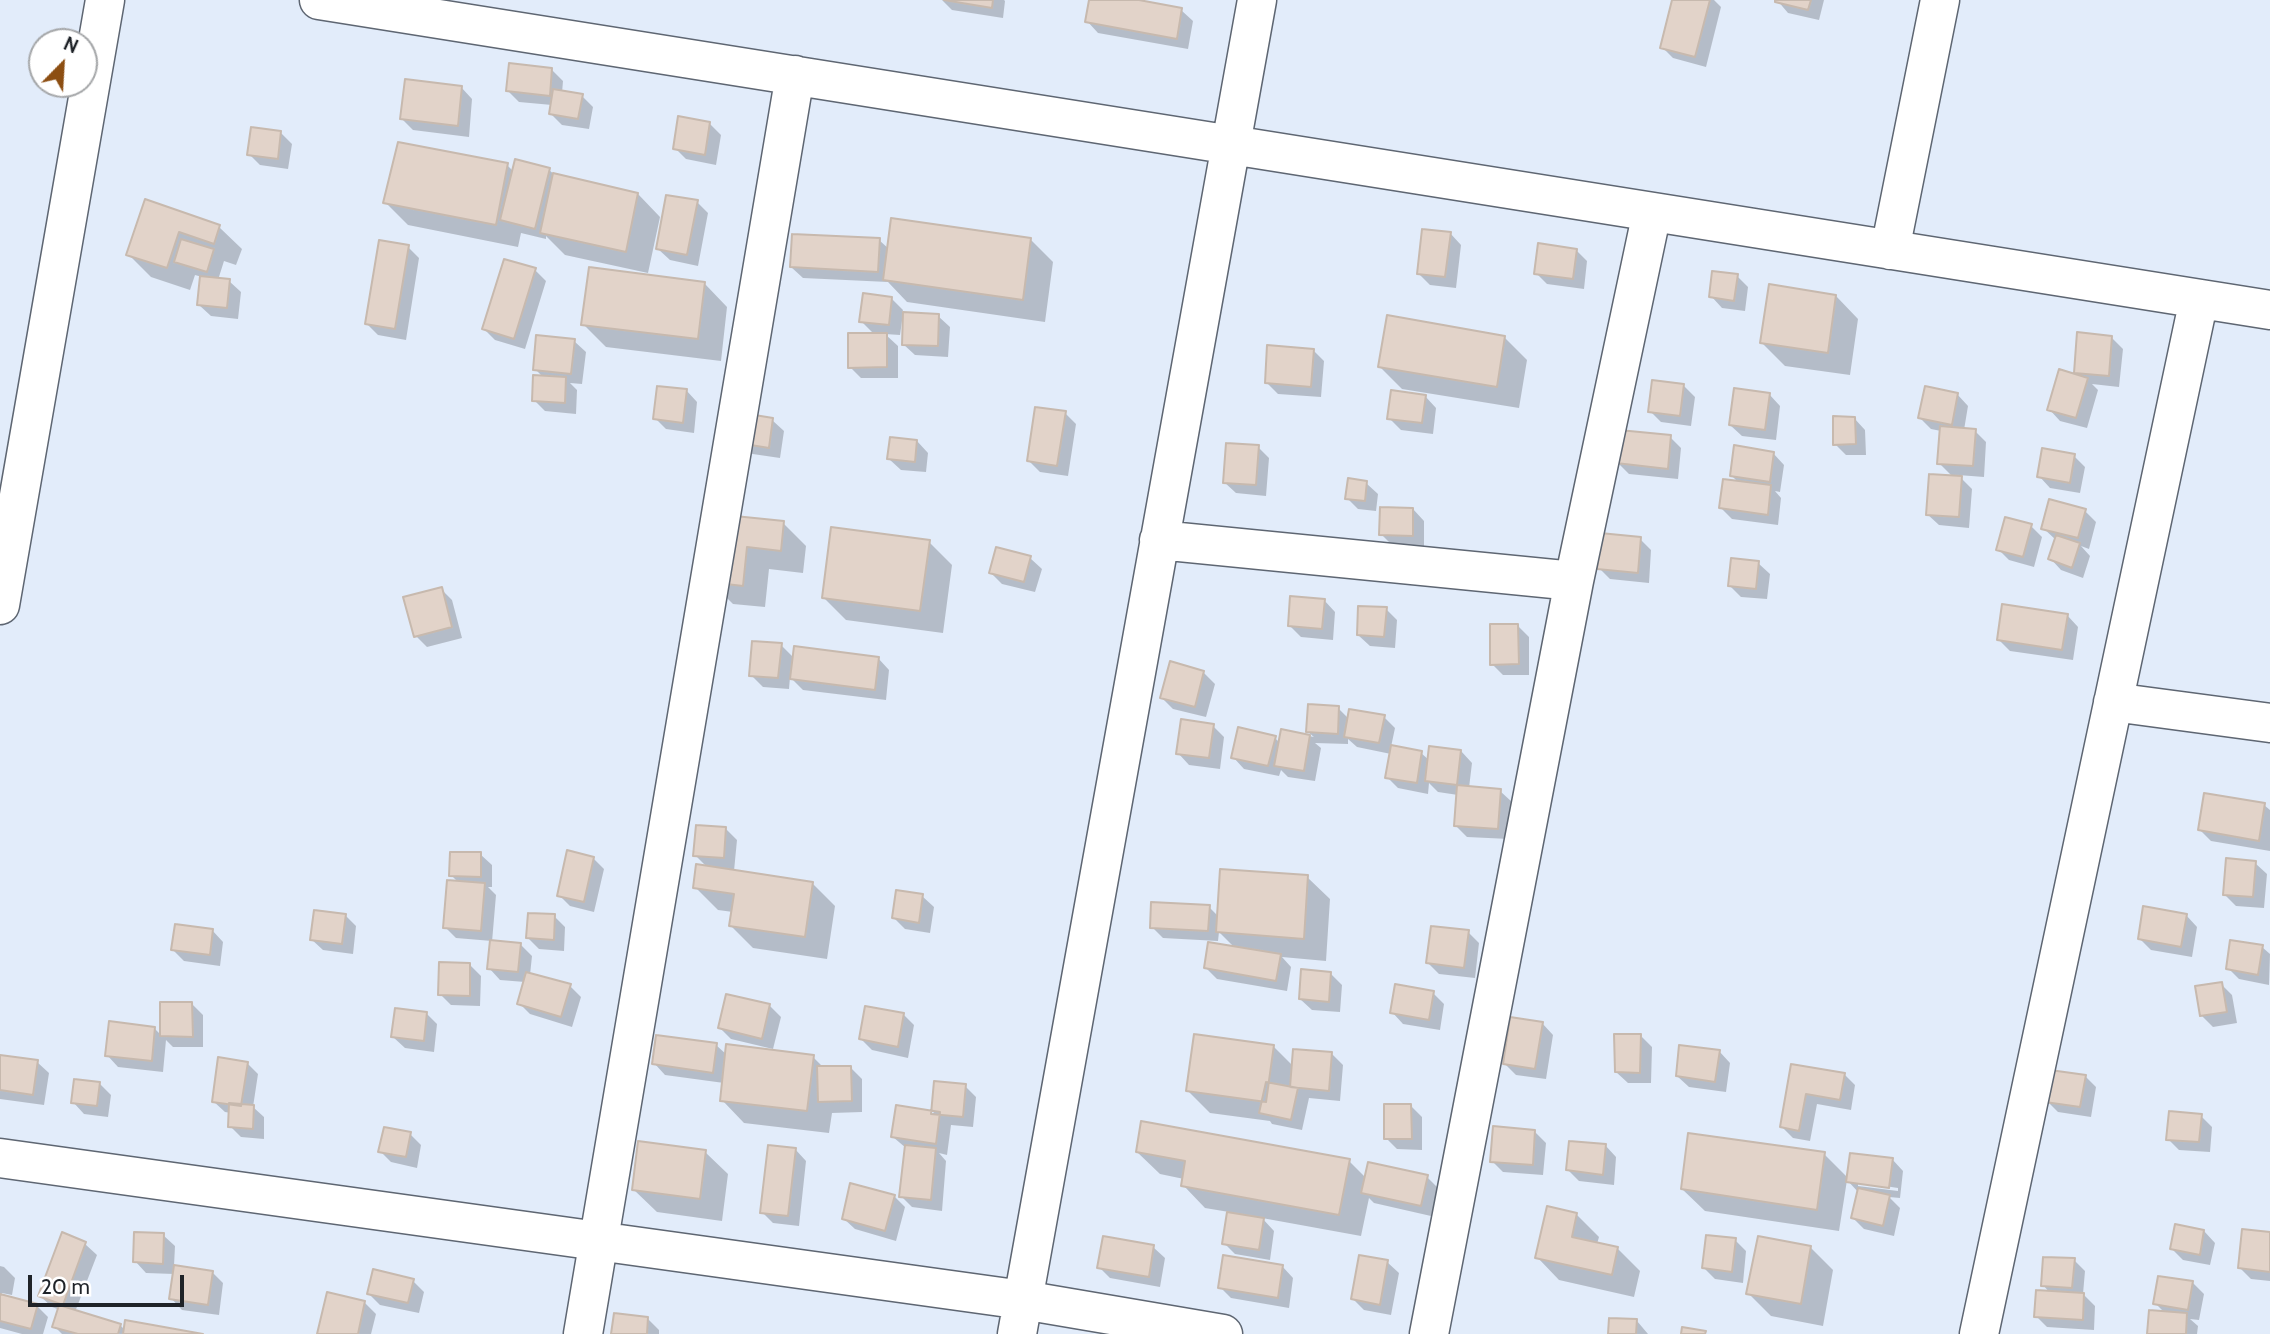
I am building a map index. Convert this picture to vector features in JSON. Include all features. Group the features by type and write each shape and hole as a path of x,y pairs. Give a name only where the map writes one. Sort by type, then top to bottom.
{"street":[{"path":"0,605 105,0"},
{"path":"319,0 2270,310"},
{"path":"1020,1317 1257,0"},
{"path":"1890,250 1940,0"},
{"path":"583,1334 795,75"},
{"path":"1429,1334 1574,581 1652,212"},
{"path":"1979,1334 2199,299"},
{"path":"1159,540 1574,581"},
{"path":"2113,702 2270,723"},
{"path":"0,1158 598,1242 1020,1317 1223,1334"}],"building":[{"path":"944,0 993,0 992,8"},
{"path":"1089,0 1139,0 1182,8 1177,39 1085,22"},
{"path":"1672,0 1710,0 1695,57 1660,48"},
{"path":"1775,0 1811,0 1808,10"},
{"path":"509,63 552,68 550,96 506,91"},
{"path":"405,79 462,86 458,126 400,119"},
{"path":"553,89 583,94 578,119 549,114"},
{"path":"678,116 710,122 705,155 673,149"},
{"path":"251,127 281,131 278,159 247,155"},
{"path":"398,142 508,163 496,225 383,203"},
{"path":"515,159 550,168 535,229 500,220"},
{"path":"553,173 638,193 626,252 540,233"},
{"path":"666,195 698,200 687,255 656,249"},
{"path":"145,199 220,225 214,244 179,232 167,268 126,255"},
{"path":"891,218 1031,238 1023,300 883,280"},
{"path":"1422,229 1451,232 1445,277 1417,274"},
{"path":"792,234 880,238 878,272 790,267"},
{"path":"181,239 214,249 207,272 174,262"},
{"path":"379,240 409,245 395,329 365,324"},
{"path":"1538,243 1577,249 1573,279 1534,274"},
{"path":"504,259 536,268 514,339 482,329"},
{"path":"589,267 705,282 698,339 581,325"},
{"path":"1712,271 1738,274 1734,301 1709,297"},
{"path":"200,276 230,279 227,308 197,305"},
{"path":"1769,284 1836,295 1828,353 1760,343"},
{"path":"863,293 892,297 889,325 859,322"},
{"path":"903,312 939,314 938,346 902,345"},
{"path":"1387,315 1505,336 1497,387 1378,367"},
{"path":"2077,332 2112,336 2109,376 2074,373"},
{"path":"848,333 887,333 887,367 848,368"},
{"path":"536,335 575,339 571,374 533,370"},
{"path":"1267,345 1314,349 1311,387 1265,383"},
{"path":"2059,369 2088,378 2076,418 2047,410"},
{"path":"533,375 566,377 565,403 532,401"},
{"path":"1652,380 1684,384 1680,416 1648,412"},
{"path":"657,386 687,389 683,423 653,419"},
{"path":"1925,386 1958,393 1952,425 1918,418"},
{"path":"1734,388 1770,393 1765,430 1729,425"},
{"path":"1391,390 1426,395 1422,423 1387,419"},
{"path":"1035,407 1066,411 1057,466 1027,461"},
{"path":"730,411 773,418 769,448 726,441"},
{"path":"1833,416 1855,417 1856,444 1833,445"},
{"path":"1940,426 1976,429 1973,466 1937,464"},
{"path":"1619,430 1671,435 1668,469 1616,463"},
{"path":"890,437 917,440 915,462 887,459"},
{"path":"1226,443 1259,445 1256,485 1223,483"},
{"path":"1734,445 1774,452 1770,482 1730,476"},
{"path":"2042,448 2075,454 2070,483 2037,477"},
{"path":"1929,474 1962,476 1959,517 1926,515"},
{"path":"1348,478 1367,481 1365,501 1345,499"},
{"path":"1723,479 1771,485 1768,515 1719,508"},
{"path":"2049,499 2086,509 2078,538 2041,529"},
{"path":"1380,507 1413,508 1413,536 1379,535"},
{"path":"715,514 784,521 781,551 747,547 743,586 709,582"},
{"path":"2005,517 2032,524 2023,557 1996,550"},
{"path":"831,527 930,540 920,611 822,598"},
{"path":"1600,533 1641,537 1638,573 1597,569"},
{"path":"2056,535 2080,543 2072,568 2048,559"},
{"path":"996,547 1031,556 1024,582 989,573"},
{"path":"1731,558 1759,561 1756,589 1728,586"},
{"path":"442,587 452,627 414,637 403,597"},
{"path":"1290,596 1325,599 1322,629 1288,626"},
{"path":"2002,604 2068,614 2062,650 1997,640"},
{"path":"1358,606 1387,607 1384,637 1357,635"},
{"path":"1490,624 1518,624 1519,664 1490,665"},
{"path":"752,641 782,643 778,678 749,676"},
{"path":"794,646 879,657 875,690 790,679"},
{"path":"1170,661 1204,671 1195,707 1160,698"},
{"path":"1308,704 1339,706 1338,734 1306,732"},
{"path":"1349,709 1385,715 1379,743 1344,737"},
{"path":"1181,719 1214,724 1209,758 1176,754"},
{"path":"1238,727 1276,736 1268,766 1231,758"},
{"path":"1281,729 1310,735 1304,771 1274,766"},
{"path":"1391,745 1422,751 1417,783 1385,778"},
{"path":"1429,746 1461,750 1457,785 1425,781"},
{"path":"1457,785 1501,789 1498,829 1454,826"},
{"path":"2204,793 2265,803 2259,841 2198,830"},
{"path":"696,825 726,827 724,858 693,856"},
{"path":"567,850 594,857 584,902 557,896"},
{"path":"450,852 481,852 481,877 449,876"},
{"path":"2226,858 2256,861 2253,897 2223,895"},
{"path":"696,864 813,882 805,937 729,926 734,894 693,888"},
{"path":"1220,869 1308,875 1304,939 1216,932"},
{"path":"447,880 485,883 481,931 443,928"},
{"path":"896,890 923,894 919,923 892,918"},
{"path":"1151,902 1210,905 1208,931 1150,928"},
{"path":"2143,906 2187,914 2181,947 2138,939"},
{"path":"314,910 346,914 342,944 310,940"},
{"path":"528,913 555,914 554,940 526,938"},
{"path":"175,924 213,929 210,955 171,950"},
{"path":"1431,926 1469,930 1464,968 1426,963"},
{"path":"490,940 521,943 518,972 487,969"},
{"path":"2230,940 2263,945 2258,975 2226,969"},
{"path":"1208,942 1281,954 1276,981 1204,968"},
{"path":"439,962 470,963 470,996 438,995"},
{"path":"1301,969 1331,972 1329,1002 1299,999"},
{"path":"526,972 571,984 561,1017 517,1004"},
{"path":"2222,982 2227,1012 2200,1016 2195,986"},
{"path":"1395,984 1434,991 1429,1020 1390,1013"},
{"path":"726,994 770,1004 762,1039 718,1028"},
{"path":"160,1002 192,1002 193,1037 160,1036"},
{"path":"865,1006 904,1013 898,1047 859,1039"},
{"path":"395,1008 427,1012 424,1041 391,1037"},
{"path":"1510,1017 1543,1022 1535,1069 1503,1064"},
{"path":"109,1021 155,1027 152,1061 105,1056"},
{"path":"1194,1034 1274,1045 1266,1102 1186,1091"},
{"path":"1614,1034 1641,1034 1640,1073 1615,1072"},
{"path":"656,1035 717,1043 713,1073 652,1064"},
{"path":"726,1044 814,1055 807,1111 720,1101"},
{"path":"1679,1045 1720,1050 1715,1082 1676,1076"},
{"path":"1293,1049 1332,1052 1329,1091 1290,1087"},
{"path":"0,1055 38,1060 33,1095 0,1090"},
{"path":"218,1057 248,1062 241,1106 212,1102"},
{"path":"1791,1064 1845,1073 1840,1100 1806,1094 1799,1131 1780,1127"},
{"path":"817,1066 851,1066 852,1101 818,1102"},
{"path":"2050,1070 2086,1075 2080,1107 2045,1102"},
{"path":"74,1079 100,1082 97,1106 71,1103"},
{"path":"934,1081 966,1084 963,1117 931,1114"},
{"path":"1266,1082 1298,1088 1291,1120 1259,1113"},
{"path":"229,1103 254,1105 253,1129 228,1127"},
{"path":"1384,1104 1411,1104 1412,1139 1384,1139"},
{"path":"896,1105 940,1112 936,1144 891,1137"},
{"path":"2169,1111 2202,1114 2199,1142 2166,1140"},
{"path":"1141,1121 1350,1159 1339,1215 1181,1186 1185,1161 1136,1152"},
{"path":"1493,1126 1535,1130 1533,1165 1490,1162"},
{"path":"384,1127 411,1132 406,1157 378,1152"},
{"path":"1688,1133 1825,1152 1817,1210 1681,1189"},
{"path":"638,1141 706,1150 700,1199 632,1190"},
{"path":"1569,1141 1606,1144 1603,1175 1566,1170"},
{"path":"768,1145 796,1148 788,1216 760,1213"},
{"path":"905,1145 936,1148 931,1200 899,1197"},
{"path":"1850,1153 1893,1158 1889,1188 1846,1182"},
{"path":"1368,1162 1428,1175 1421,1206 1361,1193"},
{"path":"850,1183 895,1195 885,1231 842,1219"},
{"path":"1858,1188 1890,1195 1883,1226 1851,1218"},
{"path":"1547,1206 1577,1213 1572,1237 1618,1247 1612,1275 1535,1258"},
{"path":"1227,1212 1264,1218 1259,1250 1222,1244"},
{"path":"2175,1224 2204,1230 2200,1255 2170,1249"},
{"path":"2242,1229 2270,1232 2270,1272 2238,1268"},
{"path":"62,1232 86,1242 63,1305 38,1296"},
{"path":"134,1232 164,1233 163,1264 133,1262"},
{"path":"1706,1235 1736,1238 1732,1272 1702,1268"},
{"path":"1103,1236 1154,1245 1149,1277 1097,1268"},
{"path":"1758,1236 1811,1246 1801,1304 1746,1294"},
{"path":"1223,1255 1283,1265 1278,1298 1218,1288"},
{"path":"1359,1255 1388,1260 1380,1305 1351,1299"},
{"path":"2043,1257 2075,1258 2072,1288 2041,1286"},
{"path":"174,1265 213,1271 208,1305 169,1299"},
{"path":"373,1269 414,1279 408,1303 367,1294"},
{"path":"2158,1276 2193,1281 2188,1310 2153,1304"},
{"path":"2036,1290 2084,1293 2083,1320 2034,1317"},
{"path":"327,1292 365,1301 358,1334 317,1334"},
{"path":"0,1294 38,1304 31,1329 0,1321"},
{"path":"59,1305 121,1324 118,1334 78,1334 52,1327"},
{"path":"2149,1310 2187,1313 2186,1334 2147,1334"},
{"path":"614,1313 648,1317 647,1334 611,1334"},
{"path":"1609,1318 1637,1319 1636,1334 1608,1334"},
{"path":"125,1320 203,1334 123,1334"},
{"path":"1682,1327 1706,1331 1705,1334 1681,1334"}]}
